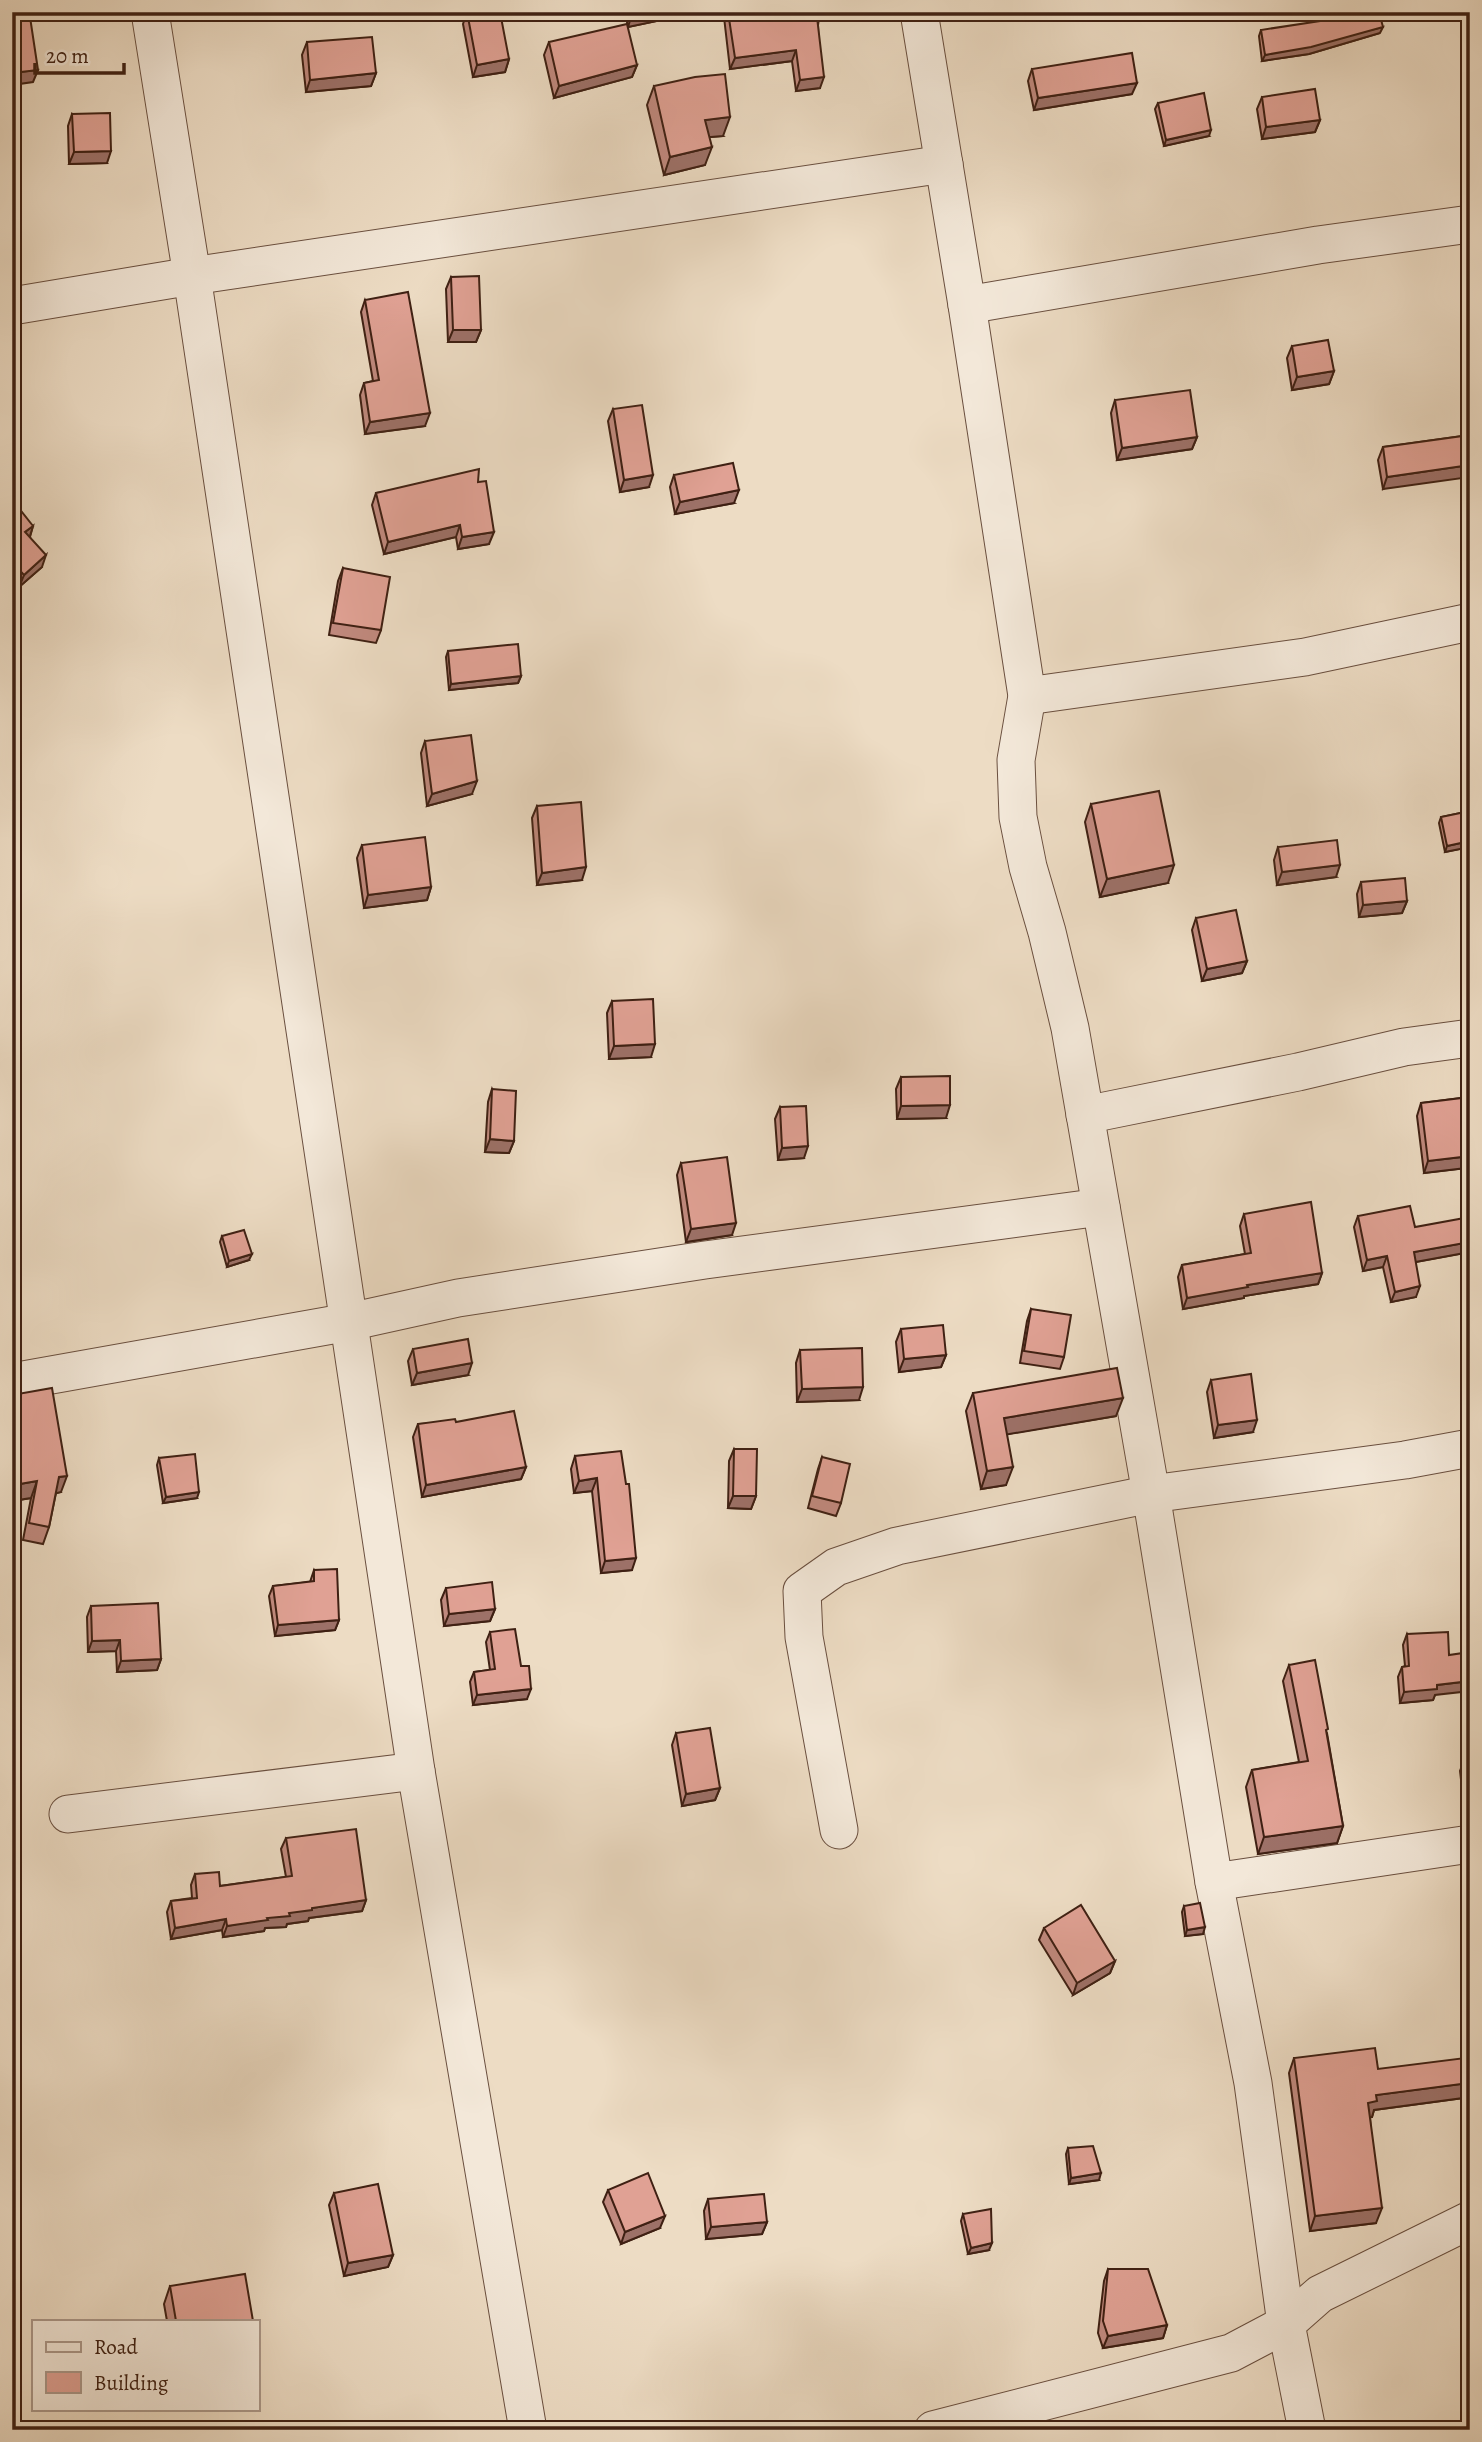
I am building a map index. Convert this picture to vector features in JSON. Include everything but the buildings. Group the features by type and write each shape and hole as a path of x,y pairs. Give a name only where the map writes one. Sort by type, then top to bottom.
{"street":[{"path":"150,12 416,1771 528,2430"},
{"path":"919,12 1027,696 1016,760 1018,817 1028,867 1070,1028 1151,1494 1214,1882 1253,2083 1286,2323 1307,2430"},
{"path":"12,306 192,276 944,164"},
{"path":"967,304 1318,245 1470,224"},
{"path":"1027,696 1305,657 1470,622"},
{"path":"1085,1115 1298,1072 1404,1047 1470,1038"},
{"path":"12,1382 349,1322 458,1298 705,1259 1101,1207"},
{"path":"839,1830 804,1637 802,1591 836,1567 897,1546 1151,1494 1405,1461 1470,1448"},
{"path":"68,1814 416,1771"},
{"path":"1214,1882 1470,1844"},
{"path":"933,2430 1231,2353 1286,2323 1320,2294 1470,2220"}]}
